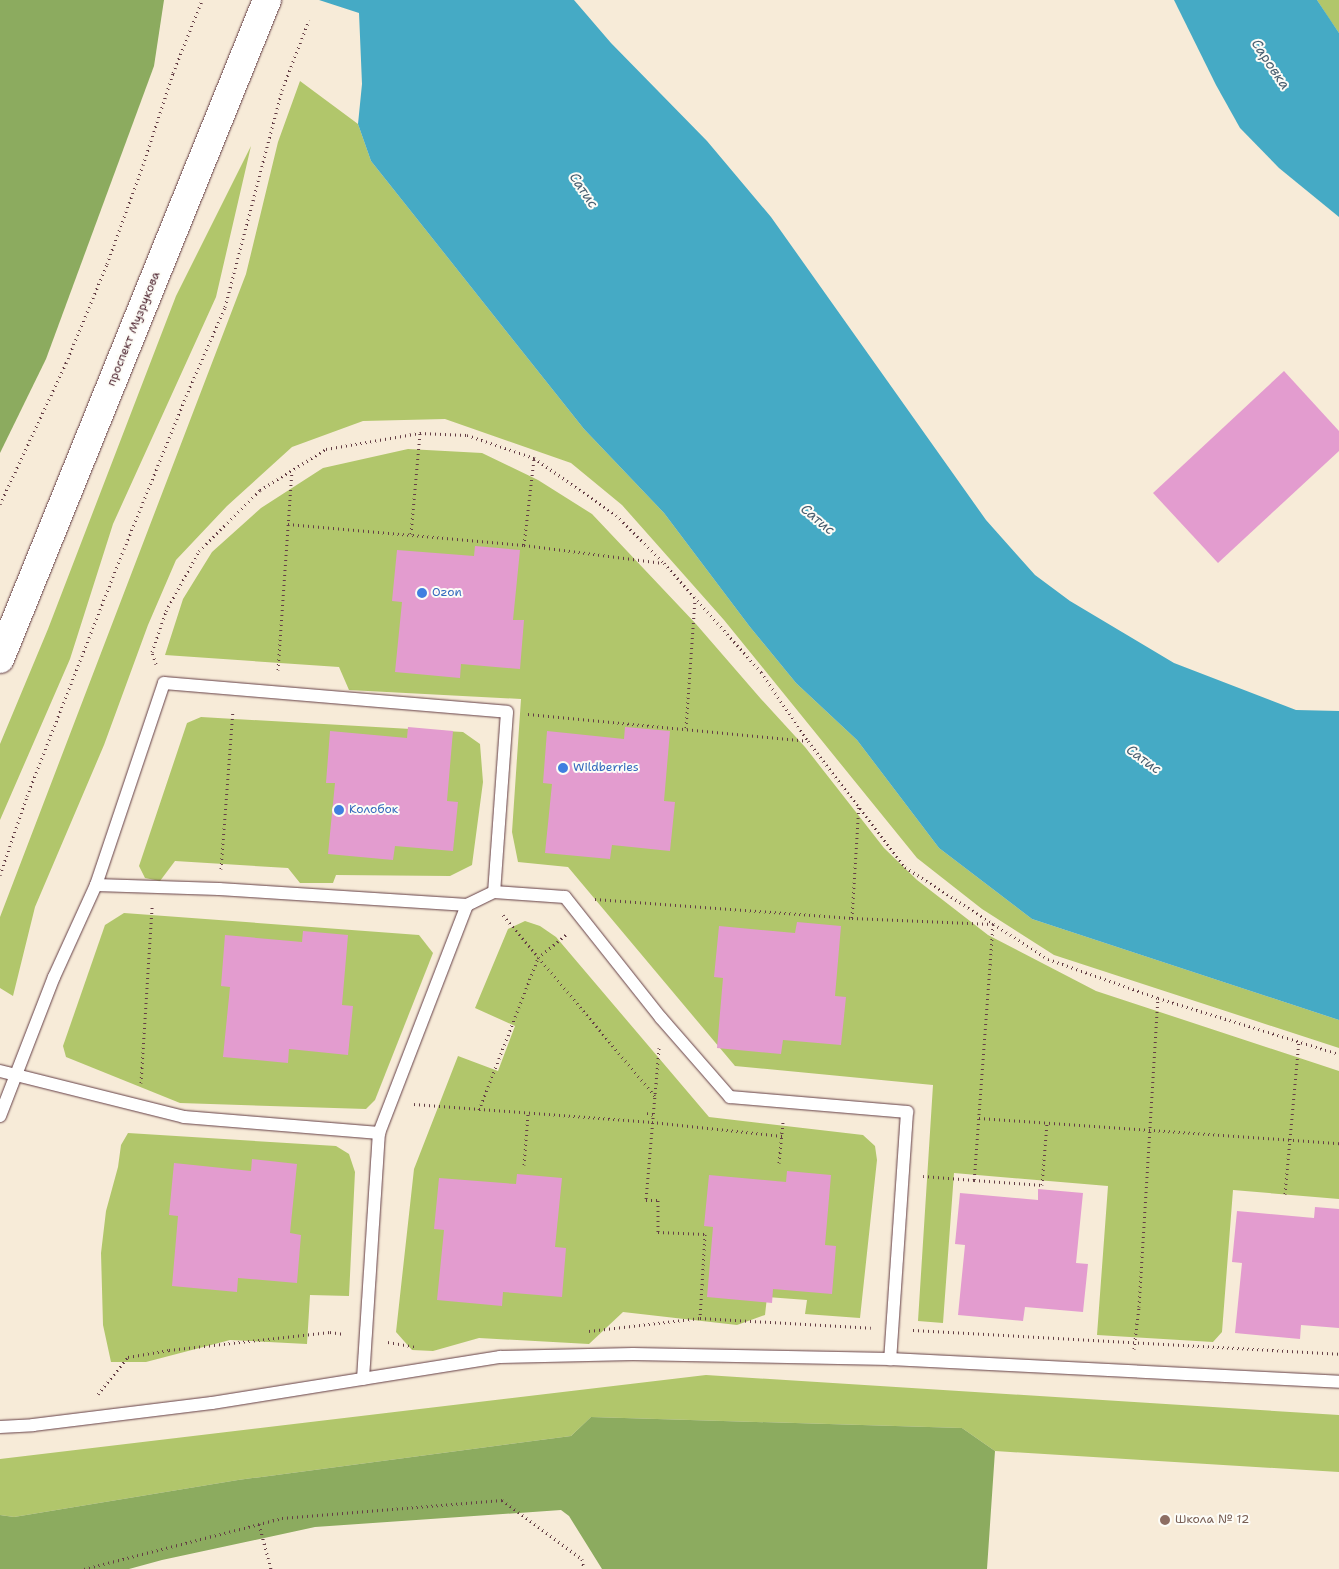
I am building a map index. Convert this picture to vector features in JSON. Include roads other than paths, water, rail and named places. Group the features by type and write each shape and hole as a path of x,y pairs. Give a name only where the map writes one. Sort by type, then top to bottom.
{"main road":[{"name":"проспект Музрукова","path":"0,659 265,4"}],"lane":[{"path":"0,1116 54,977 96,885 164,684 507,712 490,894"},
{"path":"96,885 219,889 467,905 490,894 565,897 661,1018 730,1097 907,1112 890,1359"},
{"path":"363,1379 379,1133 467,905"},
{"path":"0,1071 15,1077 184,1118 379,1133"},
{"path":"0,1427 33,1426 212,1403 500,1357 633,1354 890,1359 1339,1382"}],"water":[{"name":"Сатис","path":"319,0 574,0 611,43 707,141 771,217 986,520 1035,575 1070,601 1174,663 1296,710 1339,711 1339,1020 1032,919 939,848 857,740 796,683 750,627 664,513 584,429 371,161 358,124 362,84 359,13"},
{"name":"Саровка","path":"1174,0 1317,0 1339,33 1339,217 1279,168 1240,128 1216,85"}],"place":[{"name":"Ozon","path":"422,593"},
{"name":"Wildberries","path":"563,768"},
{"name":"Колобок","path":"339,810"},
{"name":"Школа № 12","path":"1165,1520"}]}
